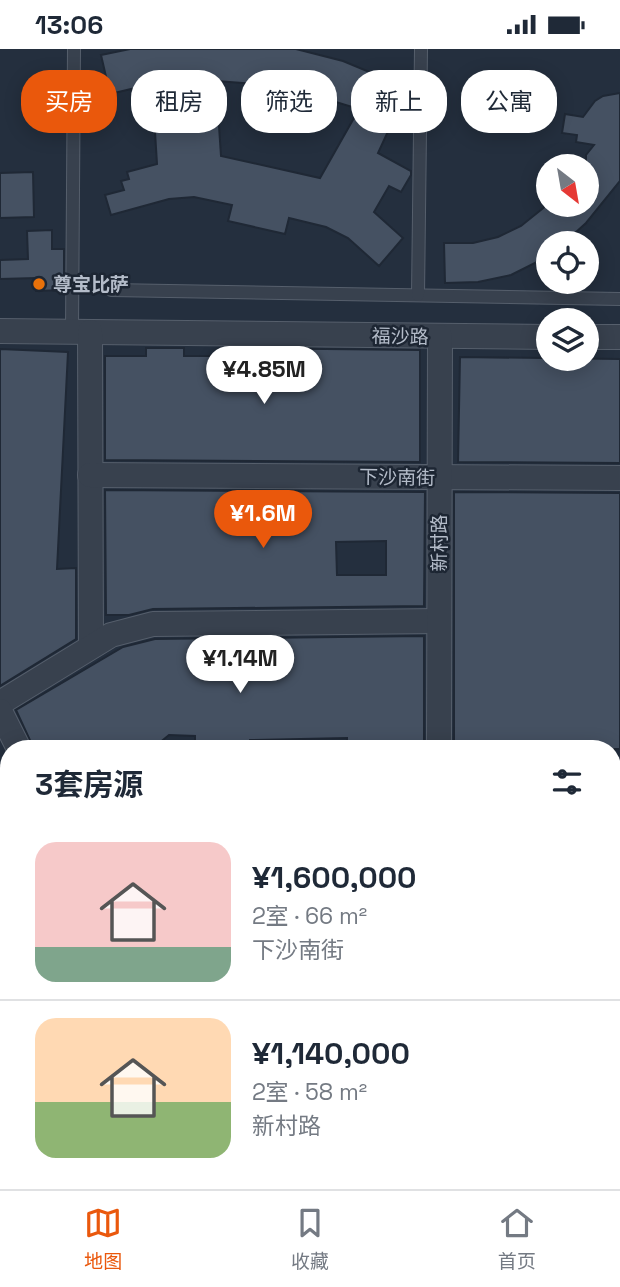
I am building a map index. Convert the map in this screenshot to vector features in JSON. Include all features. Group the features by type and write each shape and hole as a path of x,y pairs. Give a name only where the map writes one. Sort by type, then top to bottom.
{"street":[{"name":"福沙路","path":"0,331 536,337"},
{"path":"81,332 90,475 91,646"},
{"name":"新村路","path":"439,740 440,337"},
{"path":"599,337 620,337"},
{"name":"下沙南街","path":"90,475 620,478"},
{"path":"0,703 111,635 153,624 439,621"},
{"path":"0,711 14,740"}],"lane":[{"path":"74,49 81,332"},
{"path":"418,295 421,49"},
{"path":"111,290 620,299"}],"building":[{"path":"130,49 296,49 343,61 365,70 351,70 351,107 337,102 337,70 241,70 241,83 227,82 227,70 131,70 131,89 117,92 117,70 104,70 101,55"},
{"path":"620,93 620,181 599,207 599,154 587,154 594,145 576,142 577,135 562,133 565,114 583,117 595,101 603,96"},
{"path":"351,123 351,133 387,133 378,153 411,171 411,175 401,192 389,186 374,212 403,238 379,266 348,238 326,227 289,218 285,234 228,221 232,205 194,197 169,199 111,215 105,195 124,190 121,181 129,179 127,172 157,164 155,133 219,133 221,156 320,178"},
{"path":"33,172 34,217 0,218 0,173"},
{"path":"536,214 536,217 591,217 577,231 536,231 536,262 511,275 478,282 445,283 444,243 473,243 498,237 521,226"},
{"path":"52,230 52,249 64,249 64,290 36,291 36,278 0,279 0,260 28,259 27,231"},
{"path":"146,348 184,348 184,356 237,356 237,348 420,350 420,462 105,460 105,356 146,356"},
{"path":"0,349 68,352 57,569 76,568 76,639 0,686"},
{"path":"460,357 536,358 536,371 599,371 599,359 620,359 620,463 458,462"},
{"path":"105,490 425,492 424,606 153,609 129,615 106,615","holes":["386,541 386,575 337,575 336,542"]},
{"path":"454,492 620,493 620,740 454,740"},
{"path":"424,636 424,740 195,740 195,736 169,735 163,740 30,740 16,710 123,647 155,639"}],"place":[{"name":"尊宝比萨","path":"39,284"}]}
